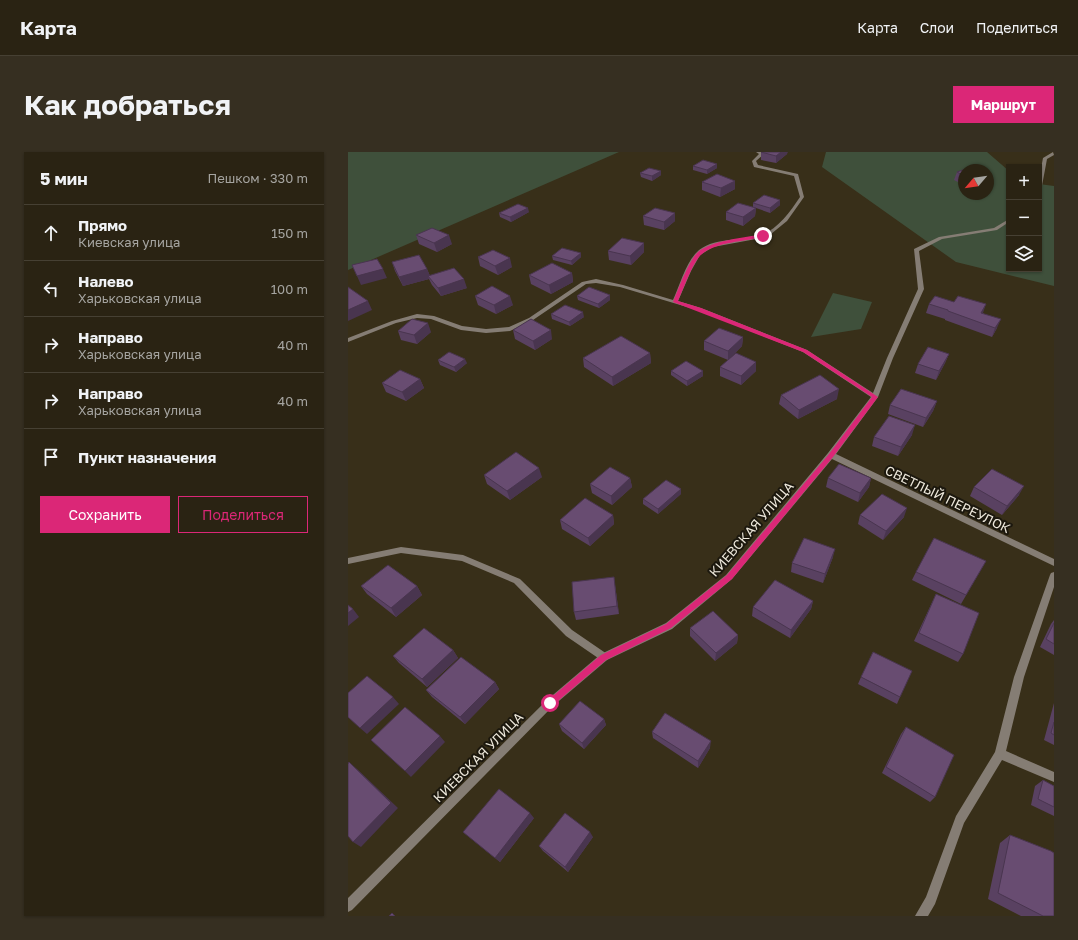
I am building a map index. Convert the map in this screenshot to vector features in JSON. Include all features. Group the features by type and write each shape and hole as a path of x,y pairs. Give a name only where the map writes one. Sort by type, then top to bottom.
{"street":[{"path":"675,302 687,274 699,254 710,246 763,236 773,230 791,214 802,197 796,175 756,166 754,162 762,154 758,152"},
{"path":"1042,174 1045,158 1054,153"},
{"name":"КИЕВСКАЯ УЛИЦА","path":"348,906 550,703 604,658 669,626 729,577 831,455 875,397 890,358 921,289 916,250 941,238 995,229 1006,222"},
{"path":"348,340 394,322 417,316 432,317 461,328 486,331 510,329 531,318 584,284 596,281 621,286 700,309 805,351 875,397"},
{"name":"СВЕТЛЫЙ ПЕРЕУЛОК","path":"831,455 1054,564"},
{"path":"348,561 401,550 463,558 517,581 569,633 604,658"},
{"path":"920,916 930,900 960,820 1000,754 1019,677 1054,575"},
{"path":"1000,754 1054,777"}],"green space":[{"path":"348,152 619,152 348,270"},
{"path":"826,152 987,152 1006,168 1006,272 1042,272 1042,184 1054,186 1054,286 956,262 822,167"},
{"path":"833,293 872,302 861,329 811,337"}],"building":[{"path":"761,152 781,152 776,156"},
{"path":"703,160 717,164 707,170 693,166"},
{"path":"649,168 661,171 652,176 640,173"},
{"path":"717,174 735,181 721,188 702,182"},
{"path":"764,195 780,200 770,208 753,203"},
{"path":"738,203 756,208 743,217 726,212"},
{"path":"518,204 528,208 510,217 499,213"},
{"path":"655,208 675,213 664,222 643,216"},
{"path":"432,228 449,235 434,243 416,235"},
{"path":"622,238 644,243 630,256 608,251"},
{"path":"562,248 581,253 571,261 552,256"},
{"path":"493,250 510,258 495,266 478,257"},
{"path":"419,255 427,269 399,277 392,262"},
{"path":"377,259 383,269 357,276 352,265"},
{"path":"552,263 572,273 549,285 529,275"},
{"path":"454,268 464,279 438,288 428,276"},
{"path":"492,286 510,296 494,305 475,296"},
{"path":"348,287 368,301 348,310"},
{"path":"589,287 610,295 598,304 577,296"},
{"path":"935,296 954,302 958,296 986,304 981,313 1001,319 995,328 929,304"},
{"path":"565,305 583,312 569,322 551,314"},
{"path":"412,319 428,323 414,335 398,331"},
{"path":"531,319 551,330 533,341 513,330"},
{"path":"719,328 743,337 728,351 704,341"},
{"path":"621,336 650,353 612,377 583,358"},
{"path":"928,347 949,354 939,371 918,364"},
{"path":"449,352 465,359 454,367 438,360"},
{"path":"736,353 756,362 741,376 720,367"},
{"path":"686,361 703,371 687,381 671,371"},
{"path":"400,370 420,379 402,392 382,383"},
{"path":"820,375 839,389 799,410 781,395"},
{"path":"901,389 937,401 926,418 890,405"},
{"path":"889,416 915,425 901,447 874,437"},
{"path":"516,452 539,468 507,491 484,475"},
{"path":"839,464 871,478 860,493 828,478"},
{"path":"610,467 630,478 611,496 590,484"},
{"path":"992,469 1024,486 1007,506 974,487"},
{"path":"666,480 681,489 658,509 643,499"},
{"path":"882,494 907,508 886,531 860,515"},
{"path":"585,498 613,515 588,538 560,520"},
{"path":"804,538 835,549 825,574 792,563"},
{"path":"934,538 986,561 966,595 916,572"},
{"path":"388,565 417,586 391,608 361,586"},
{"path":"614,577 617,606 574,612 572,582"},
{"path":"775,580 813,601 791,630 753,607"},
{"path":"936,594 979,613 963,654 919,633"},
{"path":"348,605 353,609 348,613"},
{"path":"713,611 738,635 716,653 690,628"},
{"path":"1054,623 1054,644 1046,639"},
{"path":"424,628 453,650 422,679 393,656"},
{"path":"873,652 912,671 900,697 861,677"},
{"path":"461,657 495,682 460,717 426,690"},
{"path":"367,676 393,697 360,728 348,717 348,693"},
{"path":"580,701 604,719 582,743 559,724"},
{"path":"405,707 440,736 405,771 371,740"},
{"path":"665,713 711,741 698,761 652,732"},
{"path":"1054,722 1054,735 1051,733"},
{"path":"906,727 954,755 935,797 886,767"},
{"path":"349,762 391,803 353,842 348,836"},
{"path":"1043,780 1054,786 1054,807 1038,799"},
{"path":"499,789 530,813 495,858 463,832"},
{"path":"565,813 590,832 565,867 539,846"},
{"path":"1010,835 1054,853 1054,916 1043,916 998,893"}],"route":[{"path":"550,703 604,658 669,626 729,577 831,455 875,397 805,351 700,309 675,302 687,274 699,254 710,246 763,236"}]}
